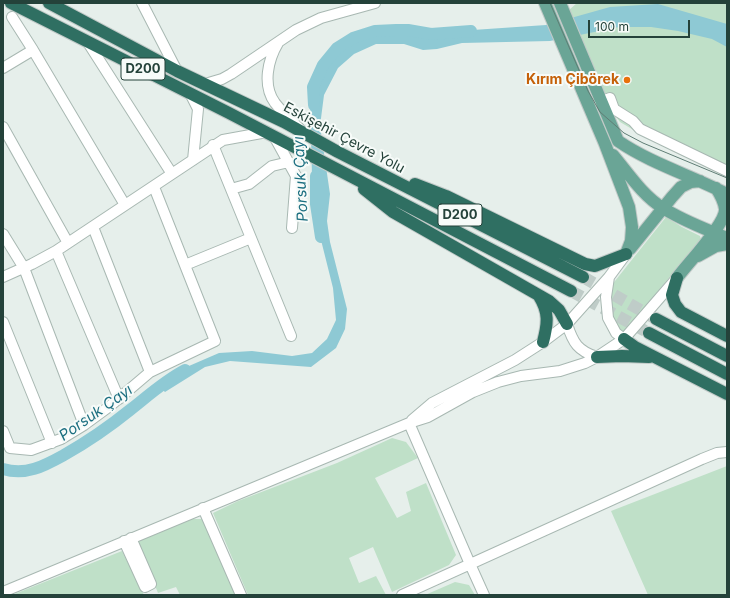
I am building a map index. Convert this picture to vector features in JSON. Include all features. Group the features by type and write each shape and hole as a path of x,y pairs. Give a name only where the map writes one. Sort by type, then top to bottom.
{"highway":[{"name":"D200","path":"11,3 270,134 572,291"},
{"name":"Eskişehir Çevre Yolu","path":"49,3 177,71 284,122 338,152 583,277"},
{"path":"338,152 446,196 584,264 595,266 626,254"},
{"path":"343,173 393,212 549,301 559,310 566,324"},
{"path":"677,278 672,295 675,304 681,312 727,336"},
{"path":"538,295 544,304 547,316 547,328 543,342"},
{"path":"656,319 727,356"},
{"path":"649,333 727,374"},
{"path":"624,339 635,347 727,394"},
{"path":"597,358 634,356 656,357"}],"main road":[{"path":"545,3 606,144 629,207 632,227 631,240 626,254"},
{"path":"561,6 600,102 618,141 637,154 722,191 725,209 722,220 714,233 677,278"},
{"path":"606,144 630,176 650,198 663,208 727,238"},
{"path":"626,254 681,187 691,182 700,181"},
{"path":"689,262 703,252 716,246 727,244"}],"street":[{"path":"142,3 177,71"},
{"path":"205,84 222,79 231,74 296,30 321,18 375,3"},
{"path":"12,16 125,205"},
{"path":"87,41 172,174"},
{"path":"279,41 272,53 268,69 270,90 274,101 305,133"},
{"path":"3,68 33,50"},
{"path":"190,93 198,109 193,160"},
{"path":"600,102 610,98 614,109 633,120 640,129 727,171"},
{"path":"3,127 68,243"},
{"path":"3,277 56,251 154,187 213,145 223,140 270,134 289,162 296,176 292,228"},
{"path":"213,145 291,336"},
{"path":"231,189 249,184 272,166 289,162"},
{"path":"3,431 10,448 31,450 52,443 84,425 119,399 150,372 215,341 154,187"},
{"path":"93,227 150,372"},
{"path":"3,234 24,268 84,425"},
{"path":"185,265 251,238"},
{"path":"56,251 119,399"},
{"path":"409,423 432,403 515,360 543,342 566,324 609,277 626,254"},
{"path":"609,277 606,296 608,318 616,333 624,339"},
{"path":"3,592 409,423 428,417 473,392 498,382 521,376 560,371 597,358 624,339 677,278"},
{"path":"3,322 52,443"},
{"path":"566,324 579,349 586,354 597,358"},
{"path":"409,423 484,595"},
{"path":"402,595 717,453 727,452"},
{"path":"204,508 241,595"}],"green space":[{"path":"577,3 727,3 727,170 637,132 620,122 609,108 569,10"},
{"path":"666,217 700,236 701,239 625,331 618,330 613,320 610,303 611,286"},
{"path":"392,438 406,442 418,458 375,478 397,518 411,511 406,492 426,483 456,555 449,565 392,592 373,547 349,558 359,583 376,576 386,595 248,595 213,513 238,501 337,463"},
{"path":"727,466 727,595 648,595 611,511"},
{"path":"192,519 202,519 236,595 180,595 176,587 158,593 137,542"},
{"path":"122,551 144,595 12,595"},
{"path":"455,582 469,585 475,595 425,595"}],"water":[{"path":"658,4 727,24 727,47 712,39 678,31 651,27 619,27 550,41 462,43 437,49 423,50 404,44 376,44 354,54 338,68 324,95 320,126 330,194 327,221 330,242 347,309 345,329 336,348 311,367 230,361 205,367 165,392 160,387 182,369 219,353 252,351 292,356 312,353 327,339 336,320 333,288 318,228 319,206 312,176 310,100 318,77 337,52 350,40 403,28 434,39 458,31 546,25 610,7"}],"waterway":[{"name":"Porsuk Çayı","path":"314,105 313,87 323,65 337,48 353,38 375,31 408,30 431,34 471,31"},
{"name":"Porsuk Çayı","path":"316,176 316,204 321,237"},
{"name":"Porsuk Çayı","path":"3,469 11,471 27,471 57,459 98,434 163,384 185,370"}],"tunnel":[{"path":"583,277 656,319"},
{"path":"571,291 649,333"}],"tram line":[{"path":"550,3 588,91 600,112 624,133 643,143 727,178"}],"place":[{"name":"Kırım Çibörek","path":"627,80"}]}
